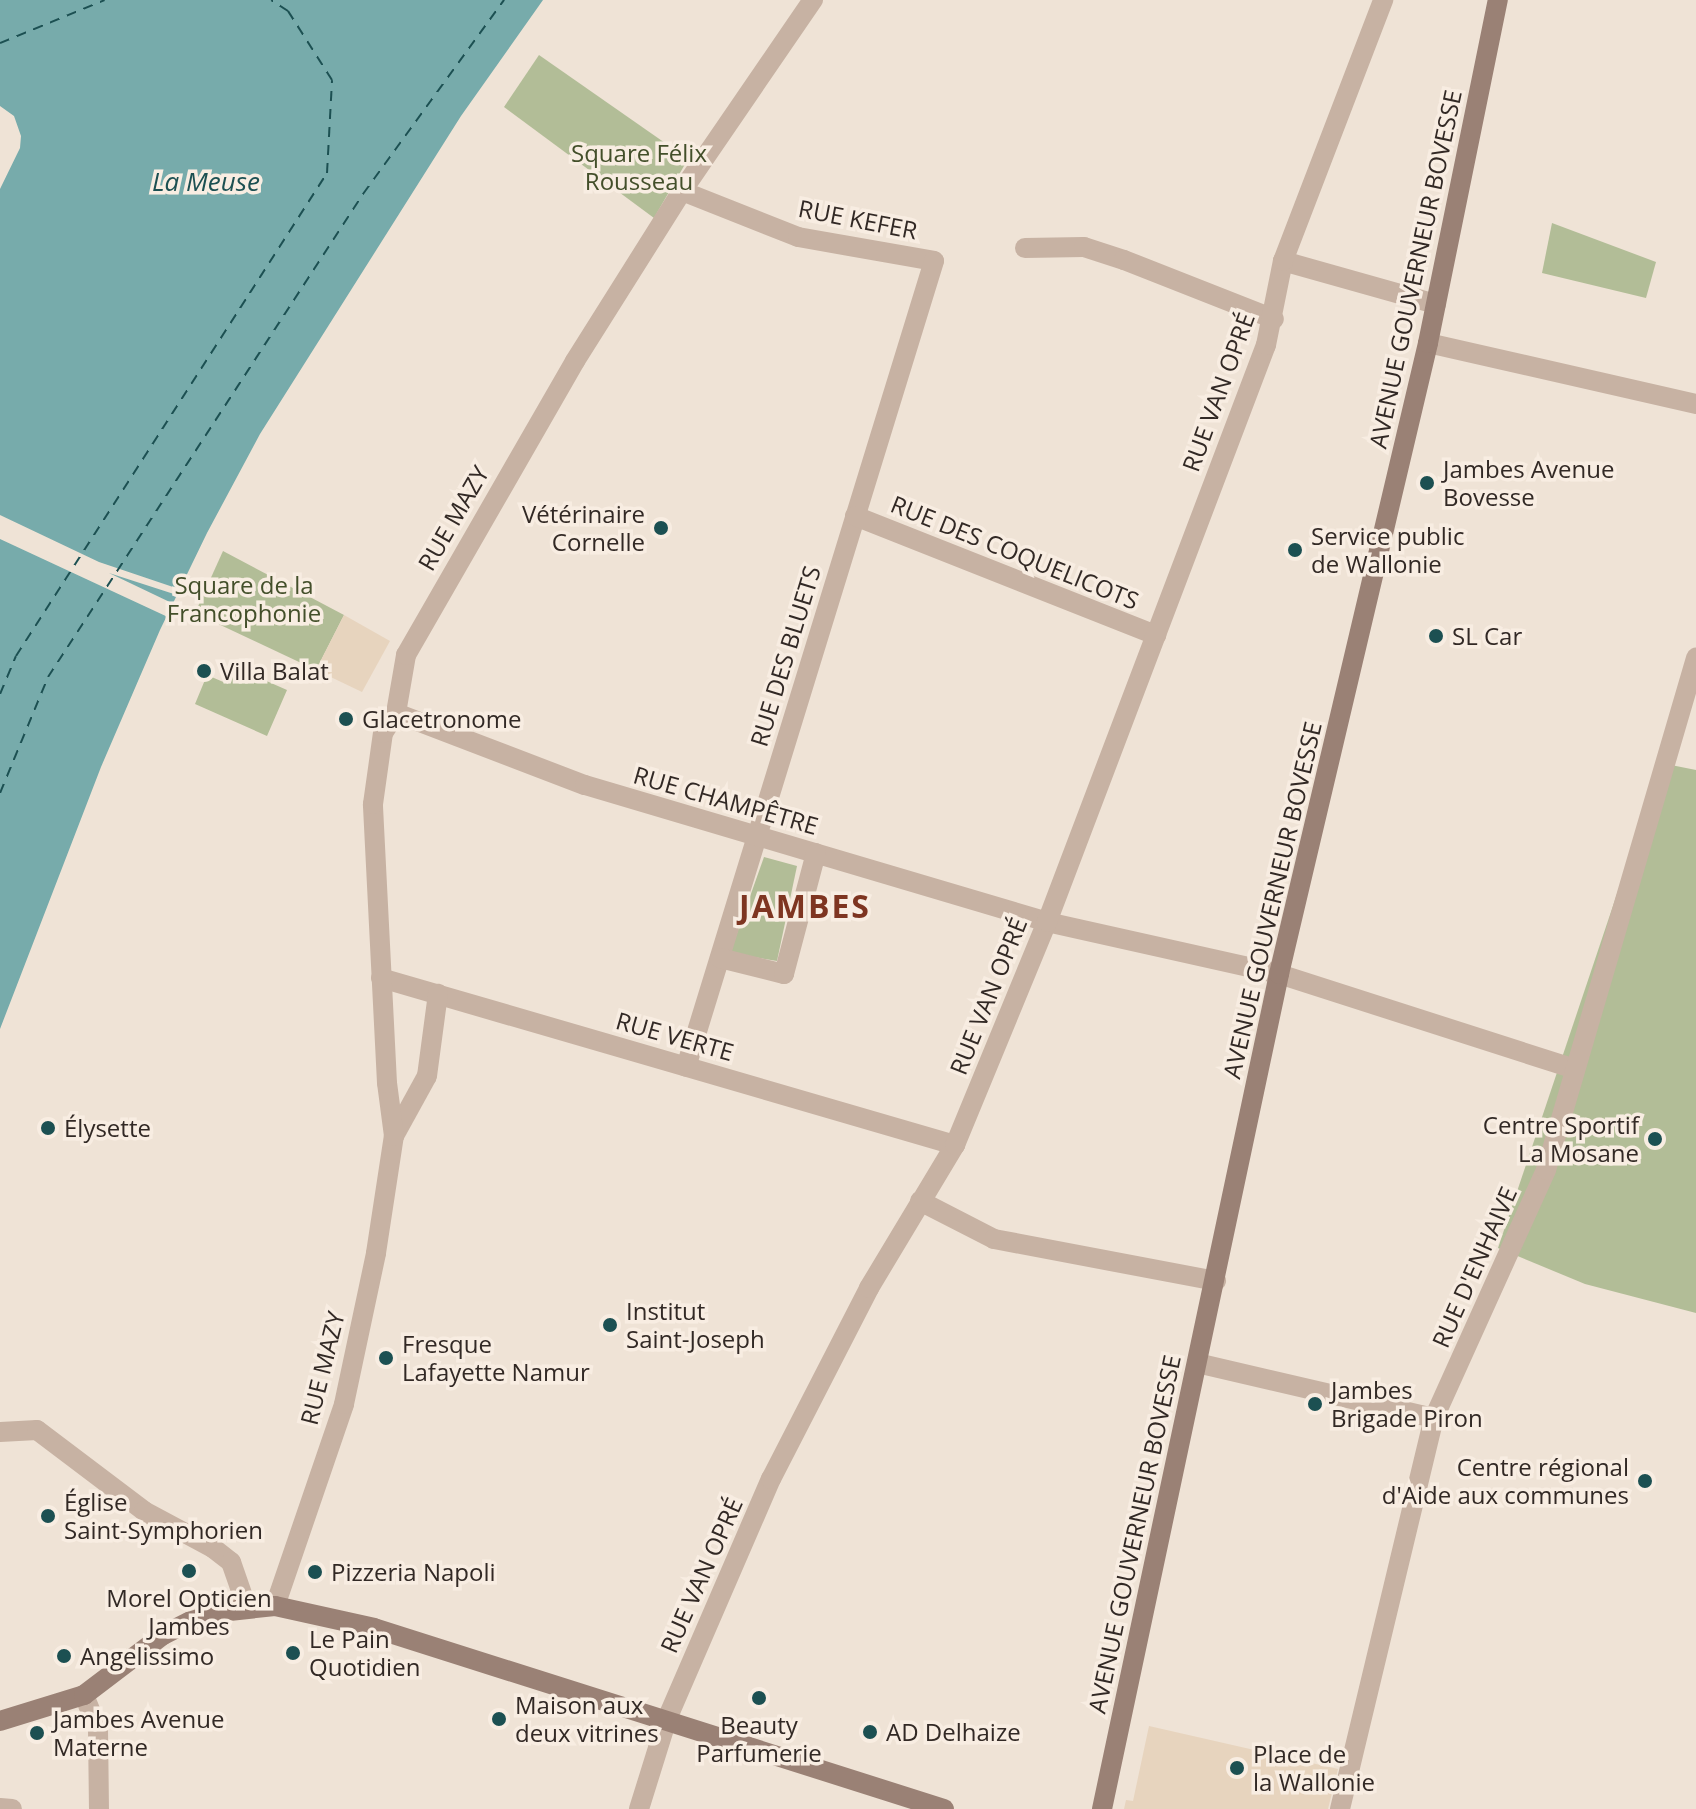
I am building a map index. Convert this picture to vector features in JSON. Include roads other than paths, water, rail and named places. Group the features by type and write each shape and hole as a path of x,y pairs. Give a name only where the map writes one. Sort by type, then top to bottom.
{"main road":[{"name":"AVENUE GOUVERNEUR BOVESSE","path":"1102,1809 1279,974 1428,343 1500,2"},
{"path":"0,1721 84,1695 163,1635 189,1622 247,1608 275,1606 374,1628 944,1809"}],"street":[{"name":"RUE MAZY","path":"275,1606 344,1404 376,1253 394,1136 381,978 373,804 383,733 396,713 406,655 575,361 682,191 813,0"},
{"name":"RUE VAN OPRÉ","path":"639,1809 667,1719 771,1479 869,1288 955,1145 1047,922 1274,319 1283,261 1383,0"},
{"name":"RUE KEFER","path":"682,191 798,237 934,261"},
{"path":"1025,248 1084,247 1274,319"},
{"name":"RUE DES BLUETS","path":"686,1067 934,261"},
{"path":"1283,261 1436,304"},
{"path":"1428,343 1696,404"},
{"name":"RUE DES COQUELICOTS","path":"855,516 1156,635"},
{"name":"RUE D'ENHAIVE","path":"1340,1809 1434,1418 1546,1170 1696,658"},
{"name":"RUE CHAMPÊTRE","path":"396,713 585,785 1047,922 1279,974 1575,1069"},
{"path":"720,958 784,974 816,853"},
{"name":"RUE VERTE","path":"381,978 955,1145"},
{"name":"RUE MAZY","path":"394,1136 427,1076 438,994"},
{"path":"920,1201 994,1239 1216,1281"},
{"path":"1197,1363 1434,1418"},
{"path":"0,1432 37,1430 144,1511 213,1548 231,1562 247,1608"},
{"path":"84,1695 98,1729 99,1809"},
{"path":"0,1808 12,1809"}],"water":[{"name":"La Meuse","path":"0,0 543,0 461,116 260,434 207,533 160,630 101,767 0,1029 0,189 20,148 21,136 14,116 0,106"}],"place":[{"name":"Jambes Avenue Bovesse","path":"1427,483"},
{"name":"Vétérinaire Cornelle","path":"661,528"},
{"name":"Service public de Wallonie","path":"1295,550"},
{"name":"SL Car","path":"1436,636"},
{"name":"Villa Balat","path":"204,671"},
{"name":"Glacetronome","path":"346,719"},
{"name":"Élysette","path":"48,1128"},
{"name":"Centre Sportif La Mosane","path":"1655,1139"},
{"name":"Institut Saint-Joseph","path":"610,1325"},
{"name":"Fresque Lafayette Namur","path":"386,1358"},
{"name":"Jambes Brigade Piron","path":"1315,1404"},
{"name":"Centre régional d'Aide aux communes","path":"1645,1481"},
{"name":"Église Saint-Symphorien","path":"48,1516"},
{"name":"Morel Opticien Jambes","path":"189,1571"},
{"name":"Pizzeria Napoli","path":"315,1572"},
{"name":"Le Pain Quotidien","path":"293,1653"},
{"name":"Angelissimo","path":"64,1656"},
{"name":"Beauty Parfumerie","path":"759,1698"},
{"name":"Maison aux deux vitrines","path":"499,1719"},
{"name":"AD Delhaize","path":"870,1732"},
{"name":"Jambes Avenue Materne","path":"37,1733"},
{"name":"Place de la Wallonie","path":"1237,1768"}],"district":[{"name":"JAMBES","path":"805,906"}],"park label":[{"name":"Square Félix Rousseau","path":"639,167"},
{"name":"Square de la Francophonie","path":"244,599"}]}
